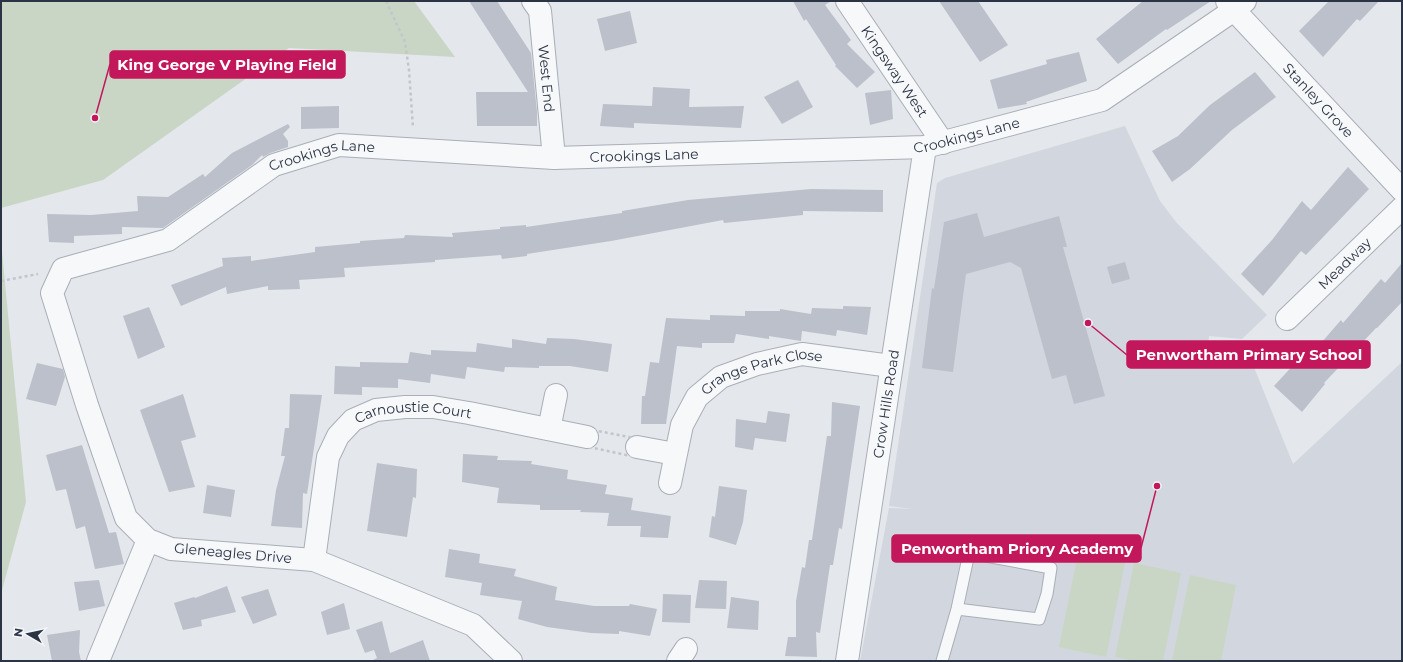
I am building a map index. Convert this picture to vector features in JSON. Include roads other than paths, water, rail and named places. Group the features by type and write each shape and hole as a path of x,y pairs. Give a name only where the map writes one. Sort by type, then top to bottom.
{"street":[{"name":"West End","path":"533,1 540,11 554,158"},
{"name":"Kingsway West","path":"847,1 934,145"},
{"name":"Crookings Lane","path":"52,293 63,269 168,240 274,165 339,145 554,158 934,145 1102,100 1235,4"},
{"name":"Stanley Grove","path":"1235,4 1402,190"},
{"name":"Crow Hills Road","path":"847,661 891,366 934,145"},
{"name":"Meadway","path":"1287,319 1402,208"},
{"name":"Gleneagles Drive","path":"52,293 126,518 148,540 171,549 314,560 473,625 511,661"},
{"name":"Grange Park Close","path":"670,484 682,425 697,398 721,377 757,364 802,354 891,366"},
{"path":"549,429 556,395"},
{"name":"Carnoustie Court","path":"314,560 328,457 338,436 353,420 376,410 405,407 433,407 587,437"},
{"path":"637,447 676,454"},
{"path":"98,661 148,540"}],"lane":[{"path":"942,661 957,608 969,553 1051,568 1047,594 1038,619 957,608"}],"place":[{"name":"King George V Playing Field","path":"95,118"},
{"name":"Penwortham Primary School","path":"1088,323"},
{"name":"Penwortham Priory Academy","path":"1157,486"}]}
